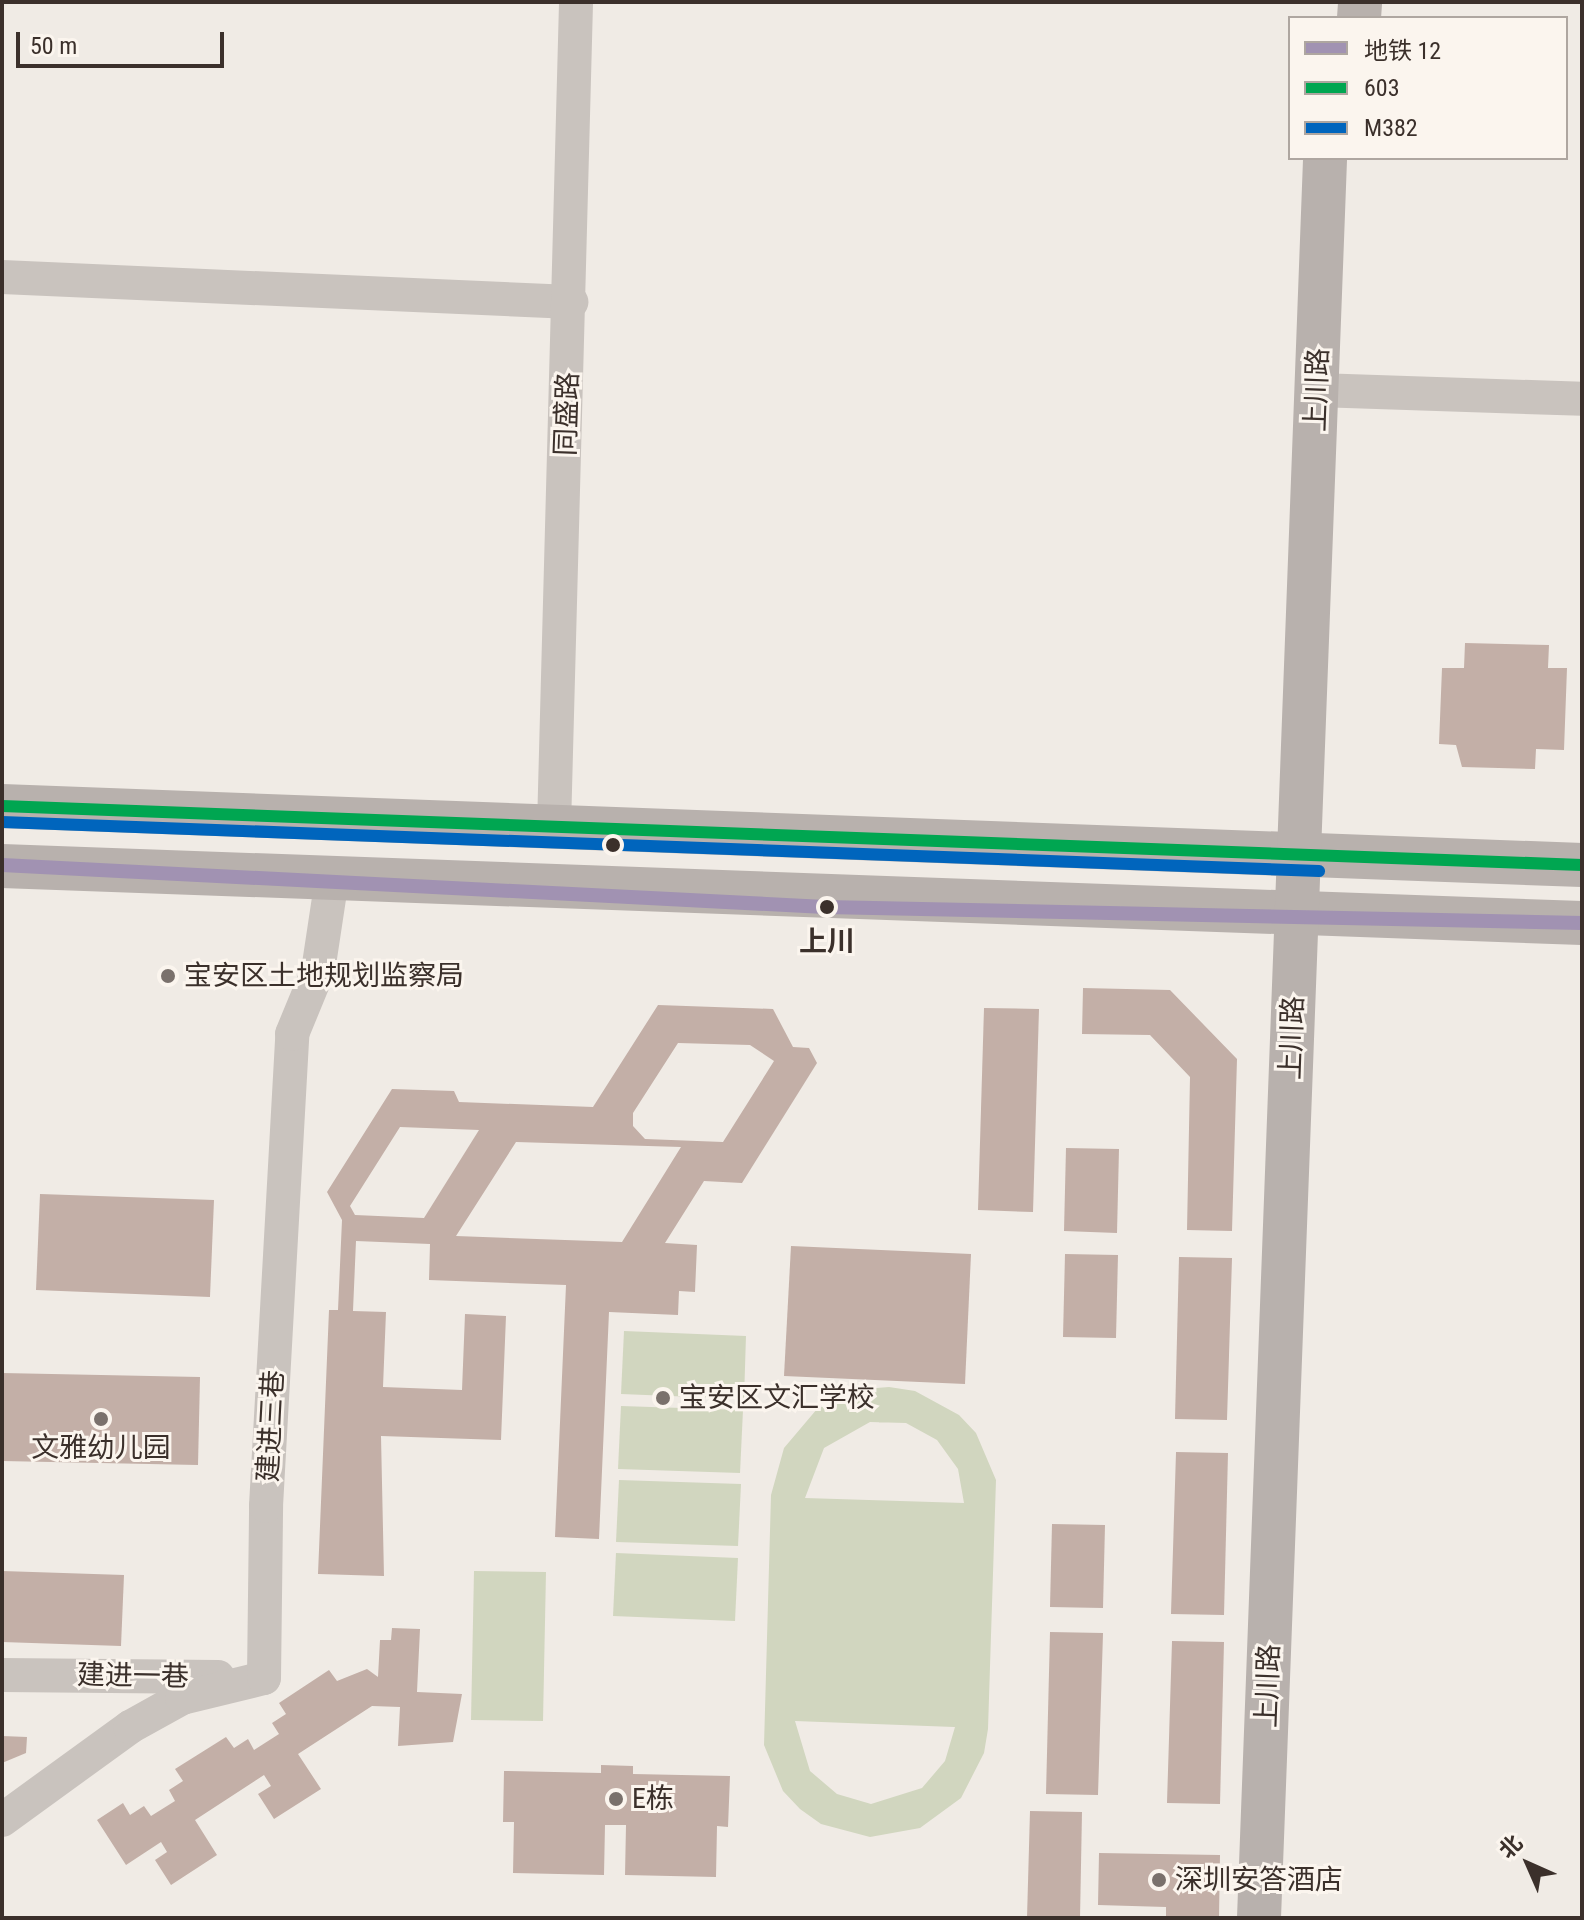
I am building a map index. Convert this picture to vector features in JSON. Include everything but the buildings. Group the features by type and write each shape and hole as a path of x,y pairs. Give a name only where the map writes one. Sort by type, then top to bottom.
{"main road":[{"name":"上川路","path":"1325,160 1331,391"},
{"name":"上川路","path":"1259,1918 1314,855 1331,391 1354,160"},
{"path":"2,806 1582,865"},
{"path":"2,866 1582,923"},
{"name":"上川路","path":"1289,1918 1311,914"}],"street":[{"name":"同盛路","path":"554,827 571,302 576,2"},
{"path":"2,277 571,302"},
{"path":"1331,391 1582,399"},
{"name":"建进三巷","path":"264,1678 266,1506 292,1034 318,971 332,878"},
{"name":"建进一巷","path":"2,1675 264,1678"},
{"path":"2,1820 130,1727 182,1698 264,1678"}],"green space":[{"path":"624,1331 746,1336 744,1399 621,1394"},
{"path":"889,1387 915,1391 959,1415 976,1433 996,1480 988,1729 984,1753 961,1798 920,1828 870,1837 821,1824 800,1809 783,1791 764,1745 771,1495 784,1448 817,1409 864,1389","holes":["870,1422 906,1423 937,1440 958,1469 964,1503 805,1498 824,1448","795,1721 954,1727 955,1727 945,1761 922,1788 871,1804 837,1794 810,1771"]},
{"path":"621,1406 743,1410 740,1473 618,1469"},
{"path":"619,1480 741,1484 738,1546 616,1542"},
{"path":"616,1553 738,1558 735,1621 613,1616"},
{"path":"474,1571 546,1572 543,1721 471,1720"}],"metro line":[{"name":"12","path":"2,865 825,907 1582,923"}],"transit line":[{"name":"603","path":"2,806 1582,865"},
{"name":"M382","path":"2,822 1319,871"}],"place":[{"name":"上川","path":"827,907"},
{"name":"宝安区土地规划监察局","path":"168,976"},
{"name":"宝安区文汇学校","path":"663,1398"},
{"name":"文雅幼儿园","path":"101,1419"},
{"name":"E栋","path":"616,1799"},
{"name":"深圳安答酒店","path":"1159,1880"}]}
